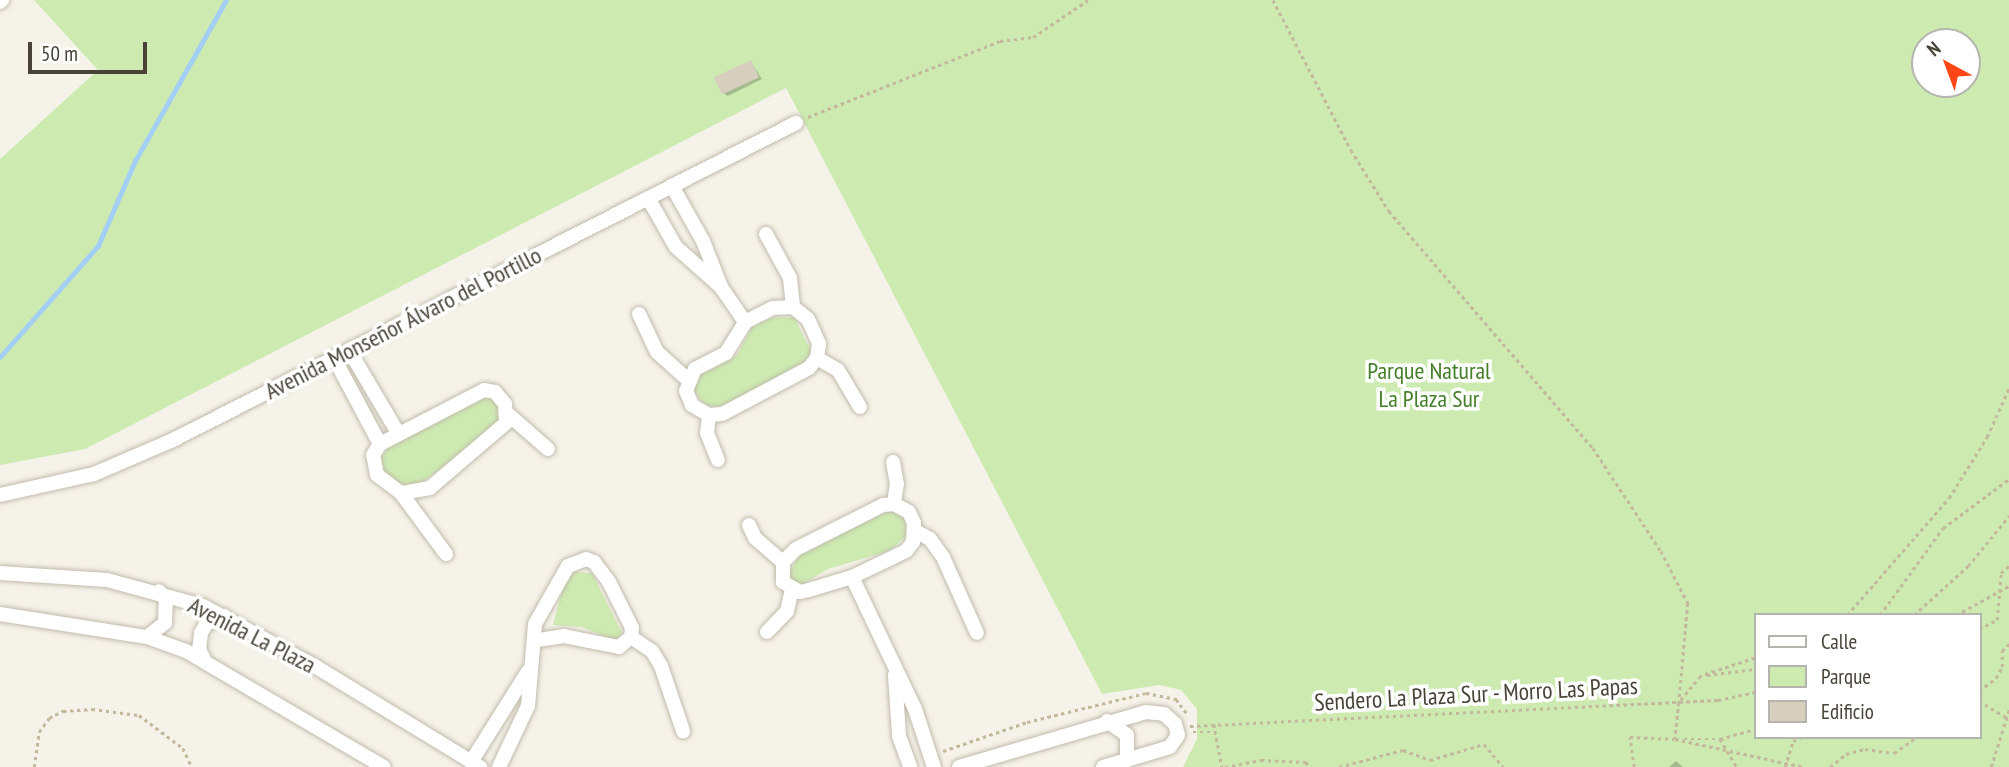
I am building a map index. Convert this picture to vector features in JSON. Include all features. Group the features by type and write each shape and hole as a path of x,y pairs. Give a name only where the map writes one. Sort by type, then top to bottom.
{"street":[{"name":"Avenida Monseñor Álvaro del Portillo","path":"0,495 94,474 173,440 796,123"},
{"path":"672,186 703,241 721,287 745,322"},
{"path":"648,198 683,257 721,287"},
{"path":"766,234 790,278 793,307 808,320 819,344 817,358 809,368 722,414 709,415 692,405 686,391 688,380 695,369 726,353 745,322 773,308 793,307"},
{"path":"639,314 657,352 688,380"},
{"path":"349,350 398,433"},
{"path":"334,358 380,444"},
{"path":"817,358 838,370 860,407"},
{"path":"446,554 401,493 377,475 373,455 380,444 484,390 495,392 508,414 548,449"},
{"path":"401,493 430,488 499,431 508,414"},
{"path":"709,415 707,433 718,460"},
{"path":"893,462 897,484 894,504"},
{"path":"894,504 909,512 915,531 906,551 852,577 800,592 792,589 780,573 783,562 796,549 883,505 894,504"},
{"path":"749,525 755,538 783,562"},
{"path":"915,531 930,538 943,557 977,633"},
{"path":"499,767 528,706 528,671 539,614 557,580 568,566 586,559 610,582 630,620 631,637"},
{"name":"Avenida La Plaza","path":"0,573 94,578 159,591 224,616 475,764"},
{"path":"852,577 877,623 895,670 915,709 934,767"},
{"path":"766,632 787,611 792,589"},
{"path":"147,637 165,623 166,600 159,591"},
{"name":"Avenida La Plaza","path":"0,614 147,637 204,659 384,767"},
{"path":"204,659 199,650 201,633 206,624 224,616"},
{"path":"534,641 564,636 619,646 631,637"},
{"path":"631,637 652,651 661,666 683,731"},
{"path":"895,670 897,726 910,767"},
{"path":"475,764 528,671"},
{"path":"959,767 1152,711 1164,714 1175,724 1178,735 1170,747 1103,767"},
{"path":"1107,722 1127,735 1126,760"}],"path":[{"path":"796,123 833,104 1000,41 1033,37 1088,0"},
{"path":"1273,0 1351,150 1389,211 1593,447 1661,551 1688,603 1675,739"},
{"path":"1849,613 1949,498 1987,436 2009,388"},
{"path":"1881,613 1943,528 1966,507 2009,479"},
{"path":"1916,613 1968,566 2009,516"},
{"path":"1981,628 1997,620 2001,573 2009,566"},
{"path":"1960,613 2009,586"},
{"path":"1981,689 1996,677 2002,667 2002,651 2009,644"},
{"path":"1679,702 1701,676 1754,658"},
{"path":"1701,676 1754,669"},
{"name":"Sendero La Plaza Sur - Morro Las Papas","path":"1198,724 1679,702 1754,692"},
{"path":"1981,702 2008,718"},
{"path":"34,767 40,732 49,718 63,711 92,709 139,715 183,748 192,767"},
{"path":"1991,767 2009,710"},
{"path":"1214,724 1223,767 1261,760 1306,762 1309,767"},
{"path":"1634,767 1630,737 1720,739 1754,729"},
{"path":"1190,733 1215,732"},
{"path":"1675,739 1803,767"},
{"path":"1720,739 1724,750 1737,767"},
{"path":"1785,765 1793,741 1798,739"},
{"path":"1830,767 1846,754 1865,749 1894,753 1914,739"},
{"path":"1339,767 1403,750 1430,760 1484,744 1503,767"}],"green space":[{"name":"Parque Natural La Plaza Sur","path":"34,0 2009,0 2009,767 1183,767 1197,739 1197,709 1181,690 1159,685 1102,694 786,88 85,449 0,465 0,159 98,70"},
{"path":"794,317 812,353 800,373 729,407 705,406 694,390 700,375 737,355 752,327 771,318"},
{"path":"494,398 504,413 499,426 418,485 398,485 386,477 379,463 387,449 476,399"},
{"path":"889,509 905,519 907,535 889,551 828,569 798,587 789,574 799,555"},
{"path":"575,572 592,573 622,633 615,641 582,627 553,625 564,583"}],"building":[{"path":"751,60 759,77 722,95 714,77"}],"waterway":[{"path":"0,357 98,246 135,161 226,0"}]}
